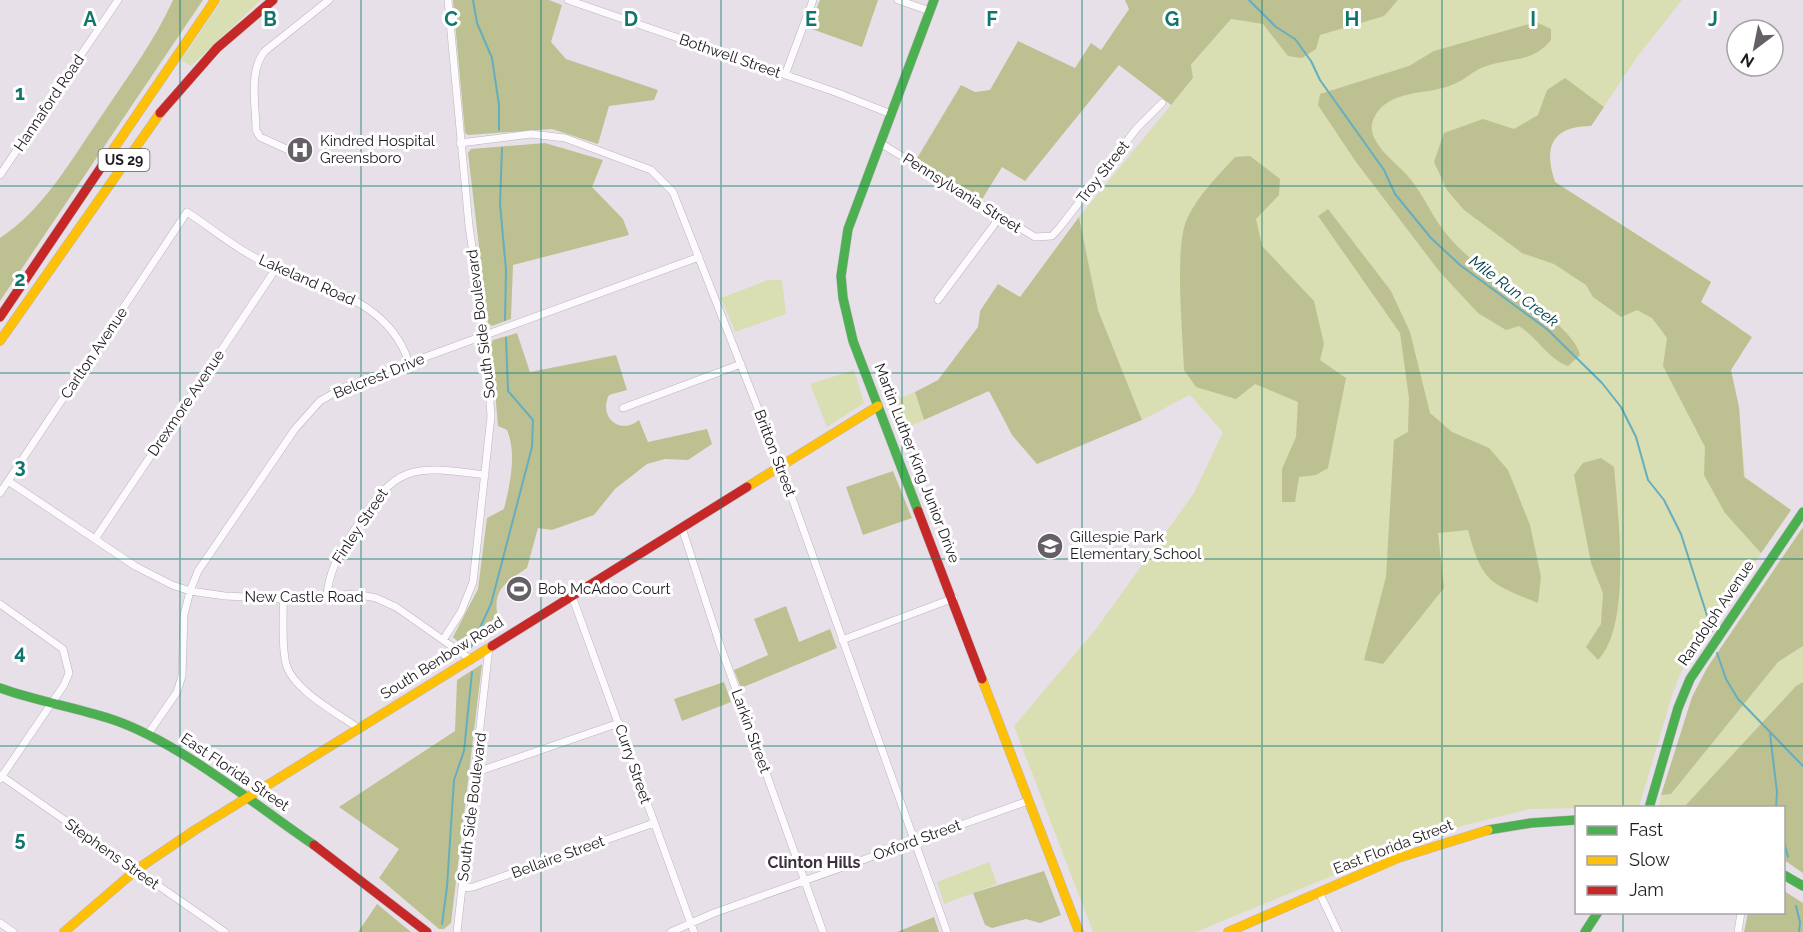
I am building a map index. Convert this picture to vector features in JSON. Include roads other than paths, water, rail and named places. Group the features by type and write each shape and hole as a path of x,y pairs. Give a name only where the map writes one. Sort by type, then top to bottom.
{"main road":[{"name":"US 29","path":"0,317 215,0"},
{"name":"US 29","path":"0,341 148,126 217,48 273,0"},
{"name":"Martin Luther King Junior Drive","path":"934,0 848,229 840,272 846,316 878,406 954,598 1028,801 1079,932"},
{"name":"South Benbow Road","path":"64,932 136,870 247,798 878,406"},
{"name":"Randolph Avenue","path":"1649,806 1678,708 1690,679 1803,512"},
{"name":"East Florida Street","path":"0,688 51,705 112,719 148,734 173,748 365,881 427,932"},
{"name":"East Florida Street","path":"1227,932 1409,855 1483,830 1553,820 1575,820"},
{"path":"1785,876 1803,886"},
{"path":"1585,932 1597,914"}],"street":[{"name":"Hannaford Road","path":"0,175 118,0"},
{"path":"304,157 261,137 256,130 254,73 258,59 265,51 329,0"},
{"name":"South Side Boulevard","path":"444,640 461,612 473,582 491,416 485,336 460,143 448,0"},
{"name":"Bothwell Street","path":"568,0 891,114"},
{"path":"785,75 813,0"},
{"path":"898,0 930,11"},
{"name":"Troy Street","path":"1045,239 1052,236 1060,227 1137,128 1162,103"},
{"name":"Britton Street","path":"460,143 547,135 576,142 651,170 673,192 781,467 947,932"},
{"name":"Pennsylvania Street","path":"880,143 1000,217 1035,237 1045,239"},
{"name":"Lakeland Road","path":"187,212 255,258 375,311 402,342 409,363"},
{"name":"Carlton Avenue","path":"0,493 187,212"},
{"path":"938,300 1000,217"},
{"name":"Belcrest Drive","path":"148,734 177,692 182,676 184,615 198,571 310,410 320,401 343,388 699,257"},
{"name":"Drexmore Avenue","path":"95,539 278,267"},
{"path":"623,408 741,364"},
{"name":"Finley Street","path":"327,596 328,578 336,559 388,484 401,477 433,468 484,475"},
{"name":"New Castle Road","path":"8,481 155,578 190,591 283,599 356,594 376,598 396,607 470,659"},
{"name":"Larkin Street","path":"682,528 718,642 823,932"},
{"name":"Curry Street","path":"572,596 694,932"},
{"path":"842,640 954,598"},
{"path":"283,599 285,657 290,675 301,687 358,728"},
{"path":"0,604 63,648 69,673 51,705 1,777"},
{"name":"South Side Boulevard","path":"457,932 477,772 489,647"},
{"path":"477,772 619,723"},
{"name":"Stephens Street","path":"1,777 225,932"},
{"name":"Oxford Street","path":"671,932 690,922 1028,801"},
{"name":"Bellaire Street","path":"462,888 473,887 654,823"},
{"path":"1319,892 1338,932"},
{"path":"1738,932 1741,914"},
{"path":"0,923 13,932"}],"waterway":[{"path":"473,0 477,23 492,58 499,105 499,130"},
{"name":"Mile Run Creek","path":"1249,0 1276,27 1295,39 1311,61 1320,80 1384,170 1395,194 1431,238 1460,265 1548,330 1602,383 1621,407 1636,437 1648,480 1664,500 1681,534 1712,631"},
{"path":"502,148 500,204 506,270 505,320"},
{"path":"471,647 491,604 532,447 533,420 508,391 506,338"},
{"name":"Mile Run Creek","path":"1717,653 1726,679 1738,699 1803,766"},
{"path":"442,924 447,887 454,780 464,751 472,672"},
{"path":"1770,734 1777,792 1776,806"},
{"path":"1785,845 1788,857"},
{"path":"1796,906 1800,922 1799,932"}],"place":[{"name":"Kindred Hospital Greensboro","path":"300,150"},
{"name":"Gillespie Park Elementary School","path":"1050,546"},
{"name":"Bob McAdoo Court","path":"519,589"}],"district":[{"name":"Clinton Hills","path":"814,862"}]}
